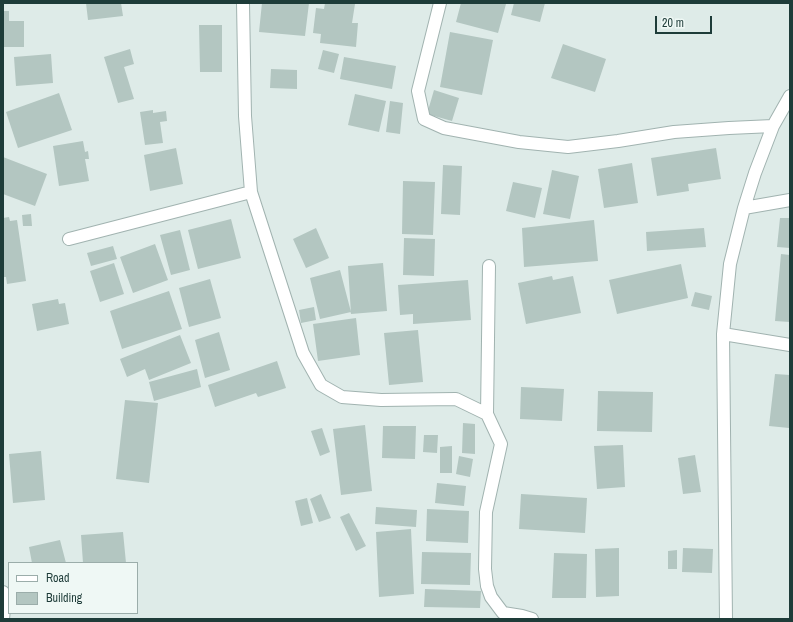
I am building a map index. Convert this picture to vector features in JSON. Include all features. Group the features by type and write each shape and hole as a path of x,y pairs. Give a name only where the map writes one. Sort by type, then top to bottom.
{"street":[{"path":"243,3 246,116 251,192 304,353 321,385 342,397 381,400 456,399 487,414"},
{"path":"440,3 418,91 424,120 444,128 519,142 568,147 674,132 773,126"},
{"path":"726,619 723,334 730,264 744,208 755,173 773,126 790,96"},
{"path":"69,239 251,192"},
{"path":"744,208 790,200"},
{"path":"488,266 487,414 501,444 486,512 485,569 487,586 499,616 522,616 532,619"},
{"path":"723,334 790,345"},
{"path":"3,592 3,619"}],"building":[{"path":"86,3 121,3 123,16 88,20"},
{"path":"262,3 309,3 305,36 259,32"},
{"path":"325,3 355,4 352,23 358,23 356,47 320,43 321,34 313,33 316,8 324,9"},
{"path":"461,3 506,4 498,33 456,22"},
{"path":"514,3 545,3 540,22 511,15"},
{"path":"3,11 9,11 9,21 24,21 24,47 3,47"},
{"path":"199,25 222,25 222,72 200,72"},
{"path":"450,32 493,40 482,95 440,87"},
{"path":"563,44 606,59 595,92 551,78"},
{"path":"130,49 134,64 124,67 134,99 118,103 104,57"},
{"path":"323,50 339,54 334,73 318,69"},
{"path":"51,54 53,83 16,86 14,57"},
{"path":"344,57 396,66 392,89 340,79"},
{"path":"271,69 297,70 297,89 270,88"},
{"path":"434,90 459,98 452,121 427,114"},
{"path":"59,93 72,130 18,148 6,112"},
{"path":"355,94 386,101 379,132 348,125"},
{"path":"390,101 403,103 400,134 386,132"},
{"path":"153,110 153,113 166,111 167,121 160,122 163,143 145,145 140,112"},
{"path":"83,141 85,152 88,151 89,159 85,159 89,181 59,186 53,146"},
{"path":"176,148 183,184 150,191 144,155"},
{"path":"716,148 721,179 688,184 689,191 657,196 651,158"},
{"path":"3,157 47,174 35,206 3,194"},
{"path":"632,163 638,203 604,208 598,169"},
{"path":"443,165 462,166 460,215 441,214"},
{"path":"552,170 579,176 570,219 543,214"},
{"path":"403,181 435,182 433,235 402,234"},
{"path":"513,182 542,188 535,218 506,211"},
{"path":"31,214 32,226 23,226 22,215"},
{"path":"9,217 10,221 17,220 26,281 7,284 6,277 3,277 3,218"},
{"path":"780,218 790,218 790,248 777,247"},
{"path":"231,219 241,258 198,269 188,230"},
{"path":"594,220 598,261 524,267 522,228"},
{"path":"316,228 329,258 306,268 293,239"},
{"path":"704,228 706,247 647,251 646,232"},
{"path":"180,230 190,270 171,275 160,235"},
{"path":"404,238 435,239 434,276 403,275"},
{"path":"155,244 168,280 133,293 120,257"},
{"path":"113,246 117,259 91,266 87,253"},
{"path":"781,254 790,255 790,322 775,321"},
{"path":"114,263 124,294 100,302 90,271"},
{"path":"383,263 387,311 351,314 348,266"},
{"path":"681,264 688,298 617,314 609,280"},
{"path":"340,270 351,312 320,319 310,278"},
{"path":"552,276 553,280 573,276 581,313 526,324 518,283"},
{"path":"210,279 221,318 189,327 179,288"},
{"path":"468,280 471,320 413,324 413,314 400,315 398,285"},
{"path":"169,291 182,329 122,349 110,311"},
{"path":"695,292 712,296 709,310 691,306"},
{"path":"58,299 59,304 65,303 69,324 37,331 32,304"},
{"path":"314,307 316,320 301,323 299,310"},
{"path":"356,318 360,355 318,361 313,324"},
{"path":"418,330 423,382 389,385 384,333"},
{"path":"219,332 230,370 205,378 195,340"},
{"path":"180,335 191,363 149,380 145,369 127,377 120,359"},
{"path":"277,361 286,388 258,397 256,393 215,407 208,385"},
{"path":"197,369 201,387 154,401 149,382"},
{"path":"775,374 790,375 789,428 769,426"},
{"path":"521,387 564,389 562,421 520,419"},
{"path":"598,391 653,392 652,432 597,431"},
{"path":"125,400 158,403 149,483 116,479"},
{"path":"463,423 475,424 475,454 462,453"},
{"path":"365,425 372,491 341,495 333,429"},
{"path":"383,426 416,426 415,459 382,458"},
{"path":"322,428 330,452 320,456 311,431"},
{"path":"424,435 438,435 437,453 423,452"},
{"path":"623,445 625,487 597,489 594,446"},
{"path":"452,446 452,473 440,473 440,447"},
{"path":"41,451 45,500 13,503 9,454"},
{"path":"695,455 701,492 683,494 678,458"},
{"path":"459,456 473,459 470,477 456,474"},
{"path":"437,483 466,486 464,506 435,503"},
{"path":"321,494 331,518 319,522 310,499"},
{"path":"521,494 587,498 585,533 519,529"},
{"path":"307,498 313,523 301,526 295,501"},
{"path":"376,507 417,510 416,527 375,524"},
{"path":"427,509 469,511 468,543 426,541"},
{"path":"349,513 366,546 356,551 340,517"},
{"path":"411,529 414,594 379,597 376,532"},
{"path":"123,532 126,562 83,562 81,535"},
{"path":"60,540 66,562 32,562 29,547"},
{"path":"619,548 619,596 596,597 595,549"},
{"path":"683,548 713,549 712,573 682,572"},
{"path":"677,550 677,569 668,569 668,551"},
{"path":"422,552 471,553 470,585 421,584"},
{"path":"554,553 587,554 586,598 552,598"},
{"path":"425,589 481,591 480,608 424,607"}]}
